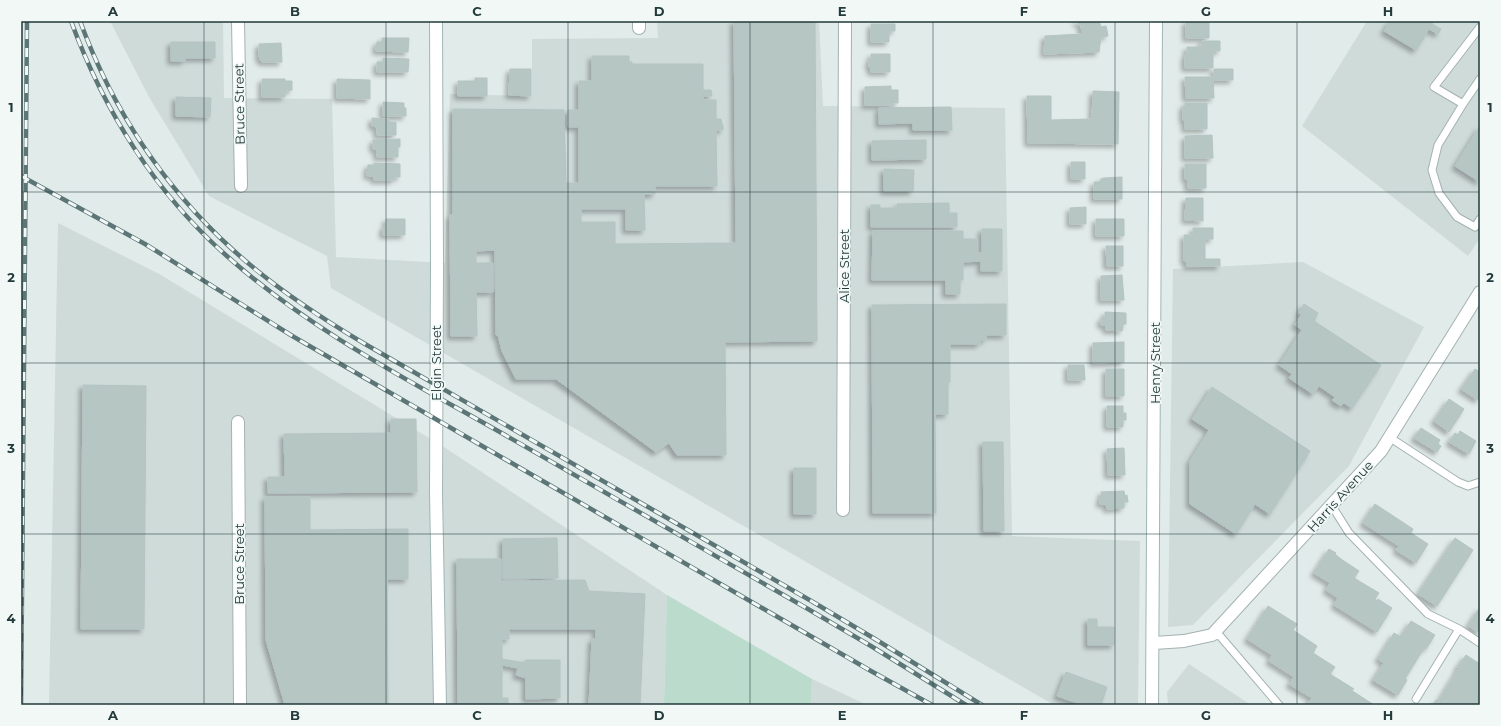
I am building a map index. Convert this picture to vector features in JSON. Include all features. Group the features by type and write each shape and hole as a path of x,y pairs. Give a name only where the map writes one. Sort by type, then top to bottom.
{"street":[{"name":"Bruce Street","path":"238,21 240,186"},
{"name":"Elgin Street","path":"436,21 436,494 440,705"},
{"name":"Alice Street","path":"843,510 844,21"},
{"name":"Henry Street","path":"1152,705 1154,643 1156,21"},
{"name":"Harris Avenue","path":"1212,635 1381,451 1480,292"},
{"name":"Bruce Street","path":"238,422 240,705"},
{"path":"1154,643 1184,641 1212,635"}],"lane":[{"path":"1463,104 1434,86 1480,27"},
{"path":"1480,79 1438,145 1432,170 1439,193 1457,217 1475,227 1480,219"},
{"path":"1389,438 1458,482 1468,486 1480,482"},
{"path":"1332,506 1349,533 1428,614 1459,629 1480,643"},
{"path":"1416,699 1459,629"},
{"path":"1212,635 1220,636 1278,705"}],"shaded area":[{"path":"110,21 223,21 224,98 332,99 336,257 445,263 450,94 532,96 532,39 658,38 657,21 819,21 823,106 1005,108 1012,536 1140,541 1138,705 1054,705 331,288 327,256 209,196 149,97"},
{"path":"1367,21 1480,21 1480,238 1468,256 1302,126"},
{"path":"58,223 161,275 447,449 667,595 664,705 49,705"},
{"path":"1303,262 1424,327 1349,466 1193,625 1168,627 1173,269"},
{"path":"1189,664 1251,705 1168,705 1167,692"},
{"path":"812,679 867,705 811,705"}],"green space":[{"path":"667,595 812,679 811,705 664,705"}],"building":[{"path":"734,21 815,21 817,341 725,342 726,455 677,455 669,443 656,452 556,379 516,379 502,351 498,335 496,335 495,250 476,251 476,263 493,263 493,292 476,292 477,336 451,336 450,215 453,215 453,109 564,110 566,183 579,183 579,127 568,127 568,110 579,110 579,81 592,81 592,56 629,56 629,62 632,62 632,64 703,64 703,90 711,90 712,96 703,96 703,100 716,100 716,119 721,119 723,125 723,130 716,130 717,186 655,186 655,194 646,194 644,196 645,230 626,230 626,209 581,209 581,222 615,222 615,244 736,243"},
{"path":"1075,21 1099,21 1101,27 1106,26 1108,36 1101,37 1099,52 1044,54 1045,36 1082,34 1081,25"},
{"path":"1186,21 1209,21 1209,38 1186,38"},
{"path":"1390,21 1433,21 1432,24 1441,29 1438,34 1429,29 1416,50 1384,31"},
{"path":"871,24 895,24 895,31 889,31 889,42 871,42"},
{"path":"382,38 409,38 408,52 376,51 377,42 382,42"},
{"path":"1202,41 1220,41 1220,51 1213,51 1213,68 1185,68 1185,55 1187,55 1187,47 1201,47"},
{"path":"171,42 215,42 215,58 185,58 185,61 171,61"},
{"path":"281,43 282,62 262,62 262,59 260,60 259,44"},
{"path":"871,54 890,54 890,72 871,72 869,60 871,60"},
{"path":"383,58 409,59 408,72 377,72 377,62 383,62"},
{"path":"510,69 531,69 531,96 509,95"},
{"path":"1214,69 1233,69 1233,80 1214,80"},
{"path":"1185,77 1213,77 1214,98 1186,98"},
{"path":"475,78 487,78 487,96 458,96 458,81 475,81"},
{"path":"262,79 285,79 285,81 292,81 292,90 285,91 285,97 262,97"},
{"path":"337,79 370,80 370,99 337,98"},
{"path":"891,86 891,90 898,90 898,103 892,103 892,105 865,105 865,87"},
{"path":"1093,91 1119,92 1118,144 1028,143 1027,96 1051,96 1051,120 1092,119"},
{"path":"176,97 211,98 210,117 176,116"},
{"path":"383,102 404,103 404,108 406,108 406,116 383,116"},
{"path":"1185,103 1207,103 1207,129 1185,129 1185,120 1183,120 1183,106 1185,106"},
{"path":"951,107 952,130 913,130 913,123 879,124 879,108"},
{"path":"372,118 389,119 389,122 396,122 396,135 377,135 377,127 372,126"},
{"path":"1480,126 1480,182 1455,166"},
{"path":"1212,135 1213,158 1185,158 1185,136"},
{"path":"400,139 398,157 377,157 377,149 373,149 373,140"},
{"path":"926,140 926,159 872,160 872,141"},
{"path":"1071,162 1085,162 1085,179 1071,179"},
{"path":"374,163 400,164 400,177 394,177 394,180 374,180 374,176 367,176 368,165 374,165"},
{"path":"1185,164 1206,164 1206,188 1188,188 1188,179 1185,179"},
{"path":"884,169 914,170 913,191 884,191"},
{"path":"1122,177 1122,199 1094,199 1094,182 1099,182 1104,178"},
{"path":"1186,198 1203,198 1203,221 1185,220"},
{"path":"949,203 949,213 957,213 957,227 871,227 871,205 880,205 880,208 897,208 897,204"},
{"path":"1086,207 1086,224 1070,224 1070,208"},
{"path":"386,219 405,219 405,235 383,235 383,227 386,227"},
{"path":"1096,219 1124,219 1124,236 1096,236"},
{"path":"1193,228 1213,228 1213,239 1205,239 1205,259 1220,259 1220,266 1187,266 1187,262 1184,261 1184,235 1193,235"},
{"path":"982,229 1002,229 1002,271 981,271 981,261 963,262 963,280 960,280 960,294 946,294 946,280 872,280 873,231 963,231 963,239 977,239 977,253 982,253"},
{"path":"1106,246 1123,246 1123,266 1107,266"},
{"path":"1122,275 1124,300 1101,300 1101,276"},
{"path":"1006,304 1006,335 986,335 986,340 980,340 980,344 950,344 948,414 935,414 936,513 873,513 872,305"},
{"path":"1304,304 1318,313 1314,321 1381,365 1352,408 1344,403 1341,406 1332,400 1335,397 1319,386 1313,394 1289,378 1292,374 1279,365 1302,330 1295,325 1301,315 1299,313"},
{"path":"1105,312 1126,313 1126,324 1123,324 1122,331 1106,330 1106,325 1101,325 1101,318 1105,318"},
{"path":"1124,342 1124,362 1093,363 1093,343"},
{"path":"1068,365 1084,365 1085,380 1068,380"},
{"path":"1106,369 1124,369 1124,396 1106,396"},
{"path":"1475,369 1480,372 1480,397 1478,400 1461,389"},
{"path":"83,385 146,386 144,629 81,629"},
{"path":"1212,387 1310,451 1270,514 1255,504 1236,534 1190,504 1190,461 1209,430 1192,419"},
{"path":"1449,399 1464,409 1449,432 1434,421"},
{"path":"1107,406 1123,406 1123,413 1126,413 1126,420 1123,420 1123,427 1107,427"},
{"path":"391,419 416,419 417,492 268,493 268,477 285,477 284,434 391,433"},
{"path":"1421,428 1440,440 1438,444 1441,446 1437,452 1414,438"},
{"path":"1460,431 1476,441 1469,454 1449,442 1455,433 1458,435"},
{"path":"983,442 1003,442 1004,531 984,531"},
{"path":"1124,448 1125,475 1108,475 1107,449"},
{"path":"794,468 816,468 816,514 794,514"},
{"path":"1124,491 1125,496 1127,495 1128,502 1124,502 1124,508 1107,509 1106,504 1100,504 1100,498 1102,497 1101,492"},
{"path":"265,497 310,497 310,530 408,529 408,579 387,579 388,704 285,705 266,640"},
{"path":"1375,504 1413,529 1411,533 1428,544 1416,563 1396,550 1399,546 1363,523"},
{"path":"557,538 558,578 503,579 503,539"},
{"path":"1455,538 1473,550 1437,606 1418,594"},
{"path":"1329,549 1359,571 1354,578 1379,593 1375,599 1377,601 1378,599 1392,608 1377,632 1334,605 1338,598 1326,590 1330,583 1314,573"},
{"path":"457,559 501,559 501,581 585,580 589,591 645,594 640,705 589,705 592,639 596,639 596,629 509,629 509,639 502,639 502,659 525,663 526,660 560,660 560,698 526,699 526,678 516,675 518,668 502,665 502,698 508,698 508,705 458,705"},
{"path":"1268,606 1297,624 1293,630 1317,646 1313,653 1335,667 1330,674 1354,689 1351,690 1374,705 1312,705 1308,703 1312,698 1289,684 1294,677 1269,661 1272,655 1247,639"},
{"path":"1480,607 1480,633 1468,626"},
{"path":"1088,619 1097,619 1097,627 1114,627 1114,645 1088,645"},
{"path":"1411,621 1435,635 1426,649 1424,648 1405,679 1407,680 1398,695 1373,680 1384,663 1378,659 1394,633 1401,637"},
{"path":"1466,655 1480,664 1480,699 1476,705 1433,705 1436,700 1438,702"},
{"path":"1066,672 1107,687 1101,705 1083,705 1057,696"}],"railway":[{"path":"21,705 27,21"},
{"path":"71,21 99,87 116,119 155,178 202,232 228,257 260,283 327,331 397,374 808,609 966,705"},
{"path":"80,21 93,53 124,115 162,172 207,225 263,276 330,323 365,344 813,602 982,705"},
{"path":"21,176 145,244 294,337 932,705"}]}
